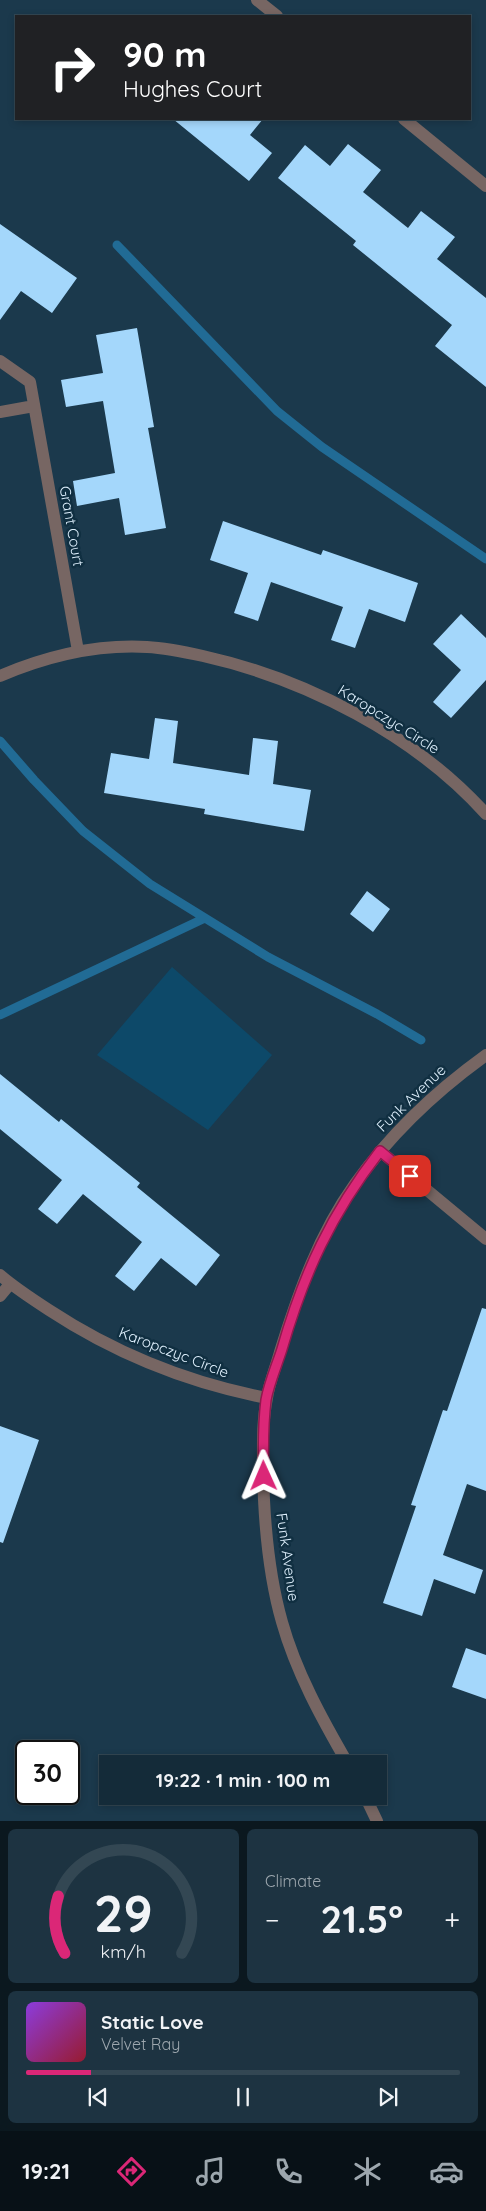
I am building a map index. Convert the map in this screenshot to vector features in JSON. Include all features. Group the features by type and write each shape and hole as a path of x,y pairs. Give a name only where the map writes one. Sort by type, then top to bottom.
{"street":[{"path":"257,0 276,15"},
{"path":"405,120 486,186"},
{"name":"Grant Court","path":"0,361 30,382 78,650"},
{"path":"0,412 34,406"},
{"name":"Karopczyc Circle","path":"0,676 48,658 78,650 114,646 148,646 182,652 251,669 303,688 350,710 436,768 486,814"},
{"name":"Funk Avenue","path":"343,1755 302,1677 282,1623 272,1582 267,1545 264,1493 263,1444 266,1398 296,1302 314,1257 353,1185 380,1151 423,1106 456,1076 486,1055"},
{"path":"380,1151 486,1239"},
{"name":"Karopczyc Circle","path":"0,1275 10,1284 72,1325 139,1360 208,1385 266,1398"},
{"path":"0,1296 10,1284"},
{"path":"369,1805 377,1821"}],"shaded area":[{"path":"172,967 272,1055 208,1130 97,1055"}],"building":[{"path":"174,120 262,120 250,135 272,153 249,181"},
{"path":"348,144 381,170 363,192 408,228 421,211 455,237 437,259 486,298 486,387 435,346 452,325 353,245 356,241 278,178 305,145 330,166"},
{"path":"0,224 77,278 52,313 21,291 0,320"},
{"path":"137,328 154,427 148,428 166,528 125,535 119,498 77,506 73,481 115,473 103,401 66,407 61,380 103,373 96,335"},
{"path":"223,521 321,555 323,550 418,583 405,622 369,609 355,648 331,640 343,607 271,582 258,621 234,613 248,573 210,560"},
{"path":"461,614 486,638 486,680 451,718 433,702 461,670 433,644"},
{"path":"155,718 178,721 173,763 249,775 253,738 278,741 273,784 311,790 304,831 204,814 205,809 104,793 111,753 149,759"},
{"path":"367,891 390,909 373,932 350,914"},
{"path":"0,1074 59,1122 61,1119 140,1183 137,1187 220,1255 196,1286 161,1258 134,1291 115,1276 142,1242 83,1194 57,1224 38,1209 62,1180 0,1129"},
{"path":"482,1308 486,1309 486,1491 467,1484 443,1555 483,1570 475,1594 434,1579 422,1616 383,1603 416,1506 411,1505 443,1410 447,1411"},
{"path":"0,1426 39,1440 3,1543 0,1542"},
{"path":"466,1648 486,1655 486,1699 452,1687"}],"waterway":[{"path":"117,245 277,411 322,447 486,559"},
{"path":"0,741 83,831 150,884 268,957 377,1014 421,1040"},
{"path":"0,1015 205,918"}],"route":[{"path":"264,1476 263,1444 266,1398 296,1302 314,1257 353,1185 380,1151 410,1176"}]}
